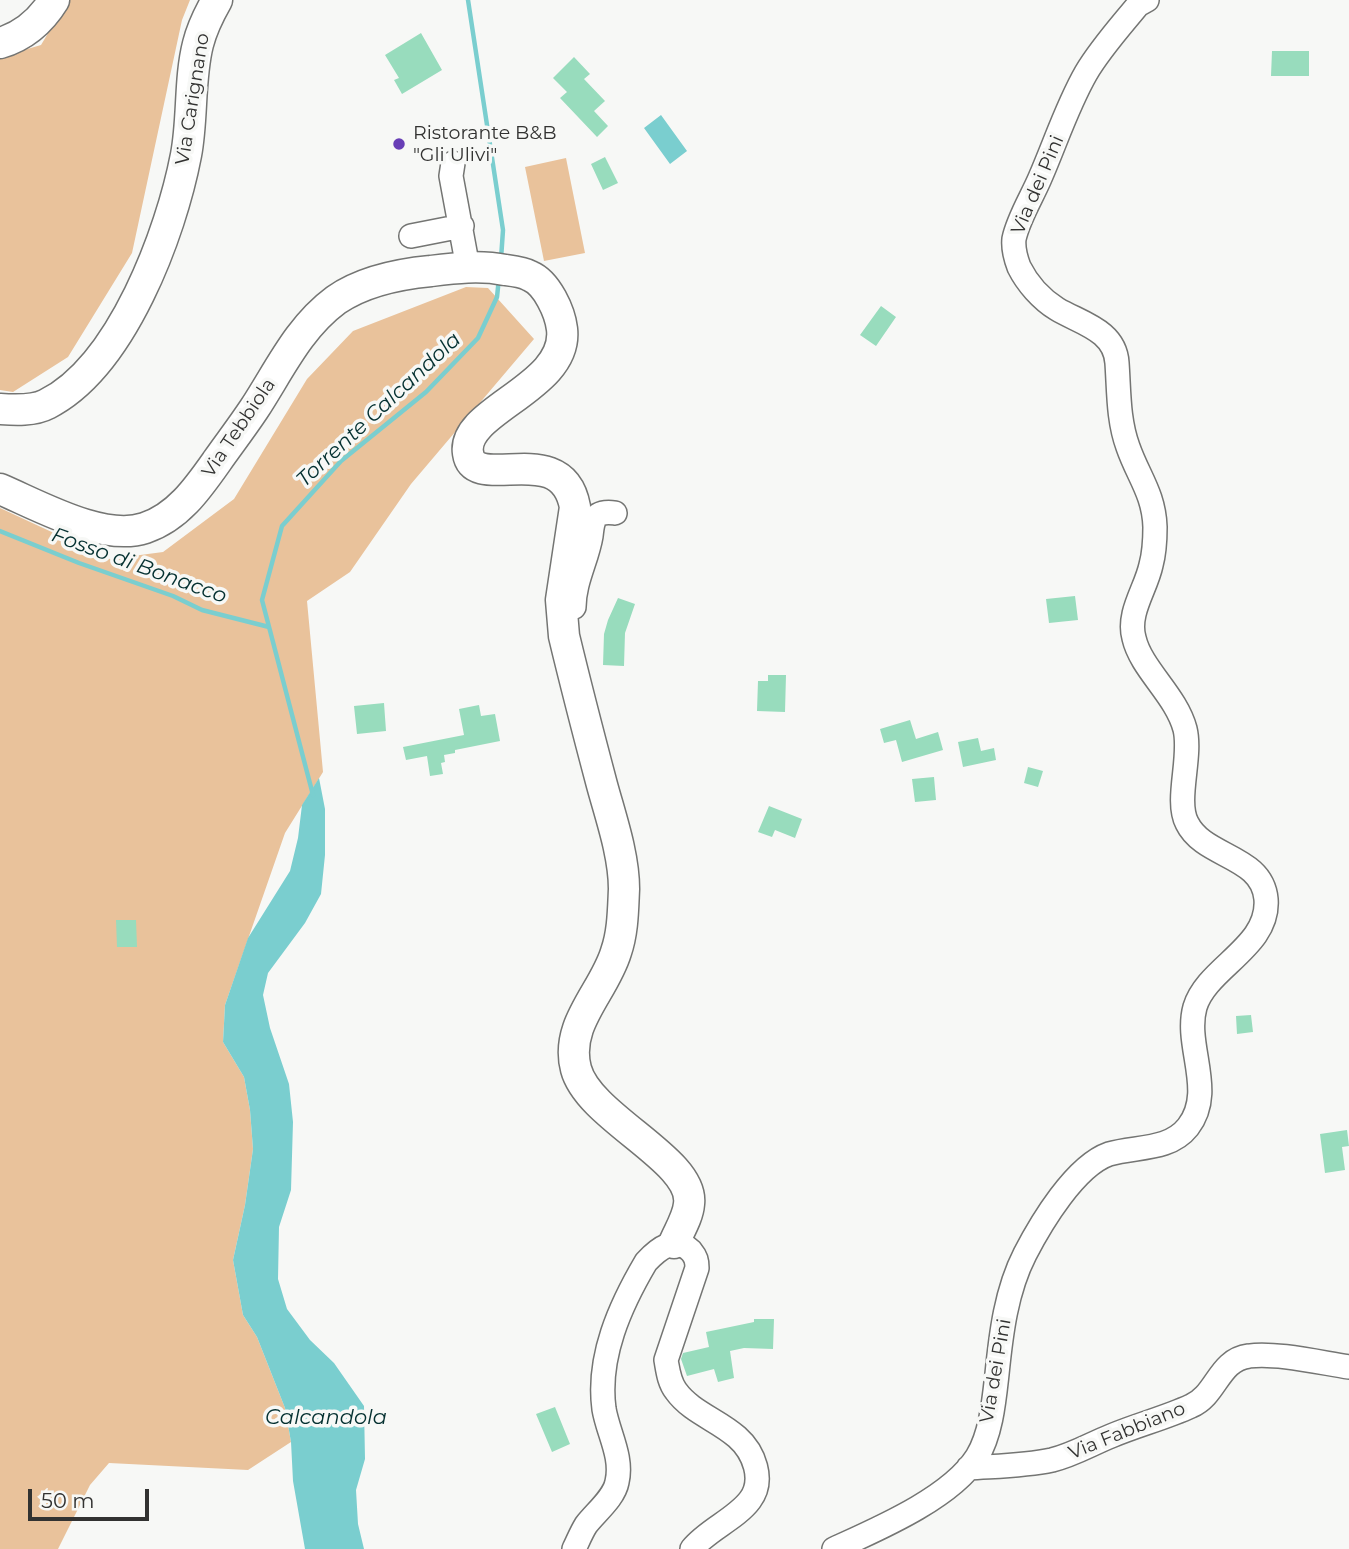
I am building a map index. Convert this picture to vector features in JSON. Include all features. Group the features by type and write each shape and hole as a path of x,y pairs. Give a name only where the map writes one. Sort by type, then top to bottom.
{"main road":[{"path":"0,43 19,36 36,24 54,0"},
{"name":"Via Carignano","path":"0,409 17,410 45,405 64,394 83,377 110,344 139,295 170,220 186,154 197,45 217,0"},
{"name":"Via Tebbiola","path":"0,489 97,530 128,532 146,528 170,515 194,494 253,411 305,327 337,299 372,283 413,273 466,268 502,269 530,275 545,289 556,310 562,328 562,345 556,360 533,383 483,422 473,434 467,450 472,463 478,468 494,471 536,469 555,475 569,486 575,508 561,600 564,636 574,676"},
{"path":"574,676 618,849 624,885 622,926 616,952 576,1032 573,1052 585,1090 658,1154 683,1180 689,1206 674,1243"}],"street":[{"name":"Via dei Pini","path":"834,1549 916,1508 948,1486 979,1454 993,1407 1002,1323 1024,1256 1062,1194 1082,1171 1105,1155 1175,1140 1187,1128 1197,1113 1200,1085 1192,1024 1195,1007 1202,990 1250,943 1265,909 1266,897 1251,869 1216,851 1187,824 1183,809 1188,749 1185,727 1174,703 1136,647 1132,634 1132,622 1151,566 1155,528 1152,498 1128,448 1119,411 1116,389 1117,357 1112,343 1102,333 1052,306 1026,281 1016,260 1014,241 1086,73 1138,5 1147,0"},
{"path":"453,163 451,176 462,226 466,268"},
{"path":"411,236 462,226"},
{"path":"574,676 573,593 587,556 594,522 598,516 615,513"},
{"path":"574,1549 587,1524 616,1486 619,1473 616,1450 604,1407 606,1354 610,1337 646,1262 655,1252 674,1243 690,1250 695,1256 697,1268 666,1360 668,1375 676,1391 686,1401 737,1437 747,1449 758,1478 757,1489 750,1502 692,1549"},
{"name":"Via Fabbiano","path":"968,1468 1027,1464 1070,1455 1206,1398 1226,1367 1234,1360 1249,1356 1349,1367"}],"shaded area":[{"path":"68,0 190,0 182,20 132,253 68,357 13,392 0,390 0,57 41,45"},
{"path":"566,158 585,253 544,261 525,167"},
{"path":"466,287 488,288 534,339 411,484 350,572 307,601 323,772 285,833 225,1005 223,1042 244,1077 253,1149 233,1260 243,1315 257,1337 285,1408 291,1442 248,1470 109,1463 90,1485 58,1549 0,1549 0,508 110,559 163,552 234,499 307,379 353,331"}],"water":[{"path":"661,115 687,151 670,164 644,128"},
{"name":"Calcandola","path":"319,778 325,809 325,855 321,894 305,923 268,973 263,995 270,1028 289,1084 293,1122 291,1190 279,1227 278,1279 287,1309 310,1340 334,1363 364,1406 365,1459 356,1490 358,1524 364,1549 305,1549 293,1481 291,1442 285,1408 257,1337 243,1315 233,1260 253,1149 244,1077 223,1042 225,1005 248,938 290,871 302,805"}],"building":[{"path":"421,33 442,70 402,94 394,80 399,78 385,55"},
{"path":"1272,51 1309,51 1309,76 1271,76"},
{"path":"574,57 590,74 584,79 605,101 594,111 608,126 597,137 560,98 567,92 553,78"},
{"path":"605,157 618,183 603,190 591,164"},
{"path":"881,306 896,317 876,346 860,335"},
{"path":"1075,596 1078,620 1049,623 1046,599"},
{"path":"618,598 635,604 625,633 624,666 603,665 604,634"},
{"path":"768,675 786,675 785,712 757,711 758,681 768,681"},
{"path":"384,703 386,731 357,734 354,706"},
{"path":"479,705 481,716 495,714 500,741 455,750 455,753 444,755 445,762 441,763 443,774 430,776 427,756 406,760 403,747 464,735 459,709"},
{"path":"910,720 916,739 938,732 943,750 902,762 896,740 884,743 880,729"},
{"path":"978,738 981,751 994,748 996,760 963,767 958,742"},
{"path":"1028,767 1043,771 1038,787 1024,783"},
{"path":"934,777 936,800 915,802 912,779"},
{"path":"769,806 802,819 795,838 775,830 772,837 758,832"},
{"path":"116,920 136,920 137,947 117,947"},
{"path":"1251,1015 1253,1032 1237,1034 1236,1016"},
{"path":"1347,1130 1349,1146 1342,1147 1345,1170 1325,1173 1320,1134"},
{"path":"754,1319 774,1319 773,1349 744,1348 730,1351 734,1378 718,1382 714,1369 687,1376 681,1359 683,1353 709,1347 706,1332 754,1322"},
{"path":"555,1407 570,1444 552,1452 536,1414"}],"waterway":[{"name":"Torrente Calcandola","path":"468,0 503,230 501,259"},
{"name":"Torrente Calcandola","path":"313,795 262,600 282,526 341,461 426,392 478,338 497,297 499,278"},
{"name":"Fosso di Bonacco","path":"0,531 79,563 173,596 202,610 269,627"}],"place":[{"name":"Ristorante B&B \"Gli Ulivi\"","path":"399,144"}]}
